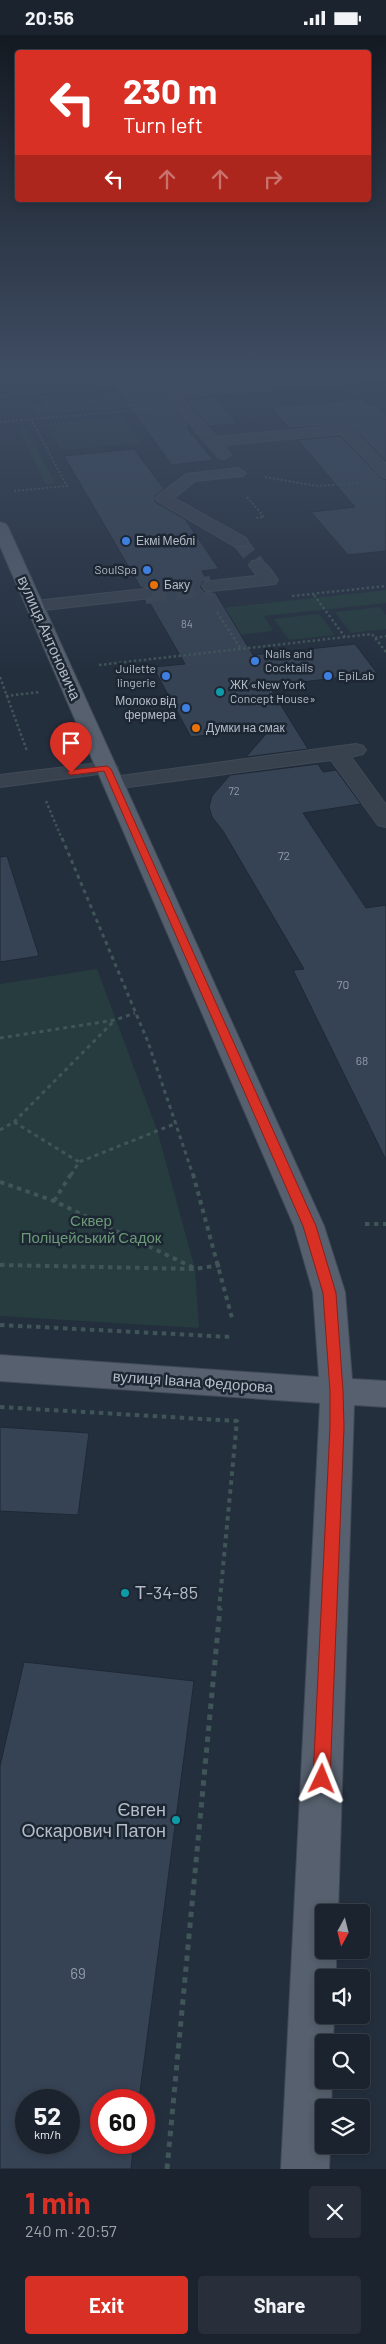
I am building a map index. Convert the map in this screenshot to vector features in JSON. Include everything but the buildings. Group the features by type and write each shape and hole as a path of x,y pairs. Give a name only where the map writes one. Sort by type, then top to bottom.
{"main road":[{"name":"вулиця Антоновича","path":"0,527 309,1226 329,1293 336,1391 305,2169"},
{"name":"вулиця Івана Федорова","path":"0,1368 386,1394"}],"street":[{"path":"205,476 191,477 163,498 240,542"},
{"path":"211,586 268,580 258,565"},
{"path":"35,606 145,594"},
{"path":"0,781 36,777 110,775 346,752 386,820"}],"path":[{"path":"14,491 67,486 61,476"},
{"path":"234,476 264,517 247,519"},
{"path":"249,476 317,486 359,483"},
{"path":"345,637 313,594 386,586"},
{"path":"213,605 241,649"},
{"path":"99,665 372,634 386,652"},
{"path":"375,637 386,636"},
{"path":"0,677 36,777 135,1013 177,1123 220,1265 232,1317"},
{"path":"0,1038 115,1020 135,1013"},
{"path":"0,1130 14,1122 115,1020"},
{"path":"14,1122 79,1162"},
{"path":"54,1201 79,1162 177,1123"},
{"path":"0,1182 54,1201 195,1269"},
{"path":"365,1224 386,1224"},
{"path":"0,1265 195,1269 220,1265"},
{"path":"0,1325 232,1337"},
{"path":"0,1407 237,1421 167,2169"}],"green space":[{"path":"42,476 51,476 55,483 46,484"},
{"path":"386,590 386,603 264,616 273,631 239,635 222,608"},
{"path":"380,607 386,615 386,629 351,633 335,612"},
{"path":"319,614 335,635 289,640 274,619"},
{"name":"Сквер Поліцейський Садок","path":"97,969 157,1130 195,1269 199,1328 0,1316 0,984"}],"tunnel":[{"path":"240,542 258,565"},
{"path":"145,594 211,586"}],"place":[{"name":"Екмі Меблі","path":"126,541"},
{"name":"SoulSpa","path":"147,570"},
{"name":"Баку","path":"154,585"},
{"name":"Nails and Cocktails","path":"255,661"},
{"name":"Juilette lingerie","path":"166,676"},
{"name":"EpiLab","path":"328,676"},
{"name":"ЖК «New York Concept House»","path":"220,692"},
{"name":"Молоко від фермера","path":"186,708"},
{"name":"Думки на смак","path":"196,728"},
{"name":"Т-34-85","path":"125,1593"},
{"name":"Євген Оскарович Патон","path":"176,1820"}],"route":[{"path":"71,773 107,769 309,1226 329,1293 337,1427 322,1779"}]}
